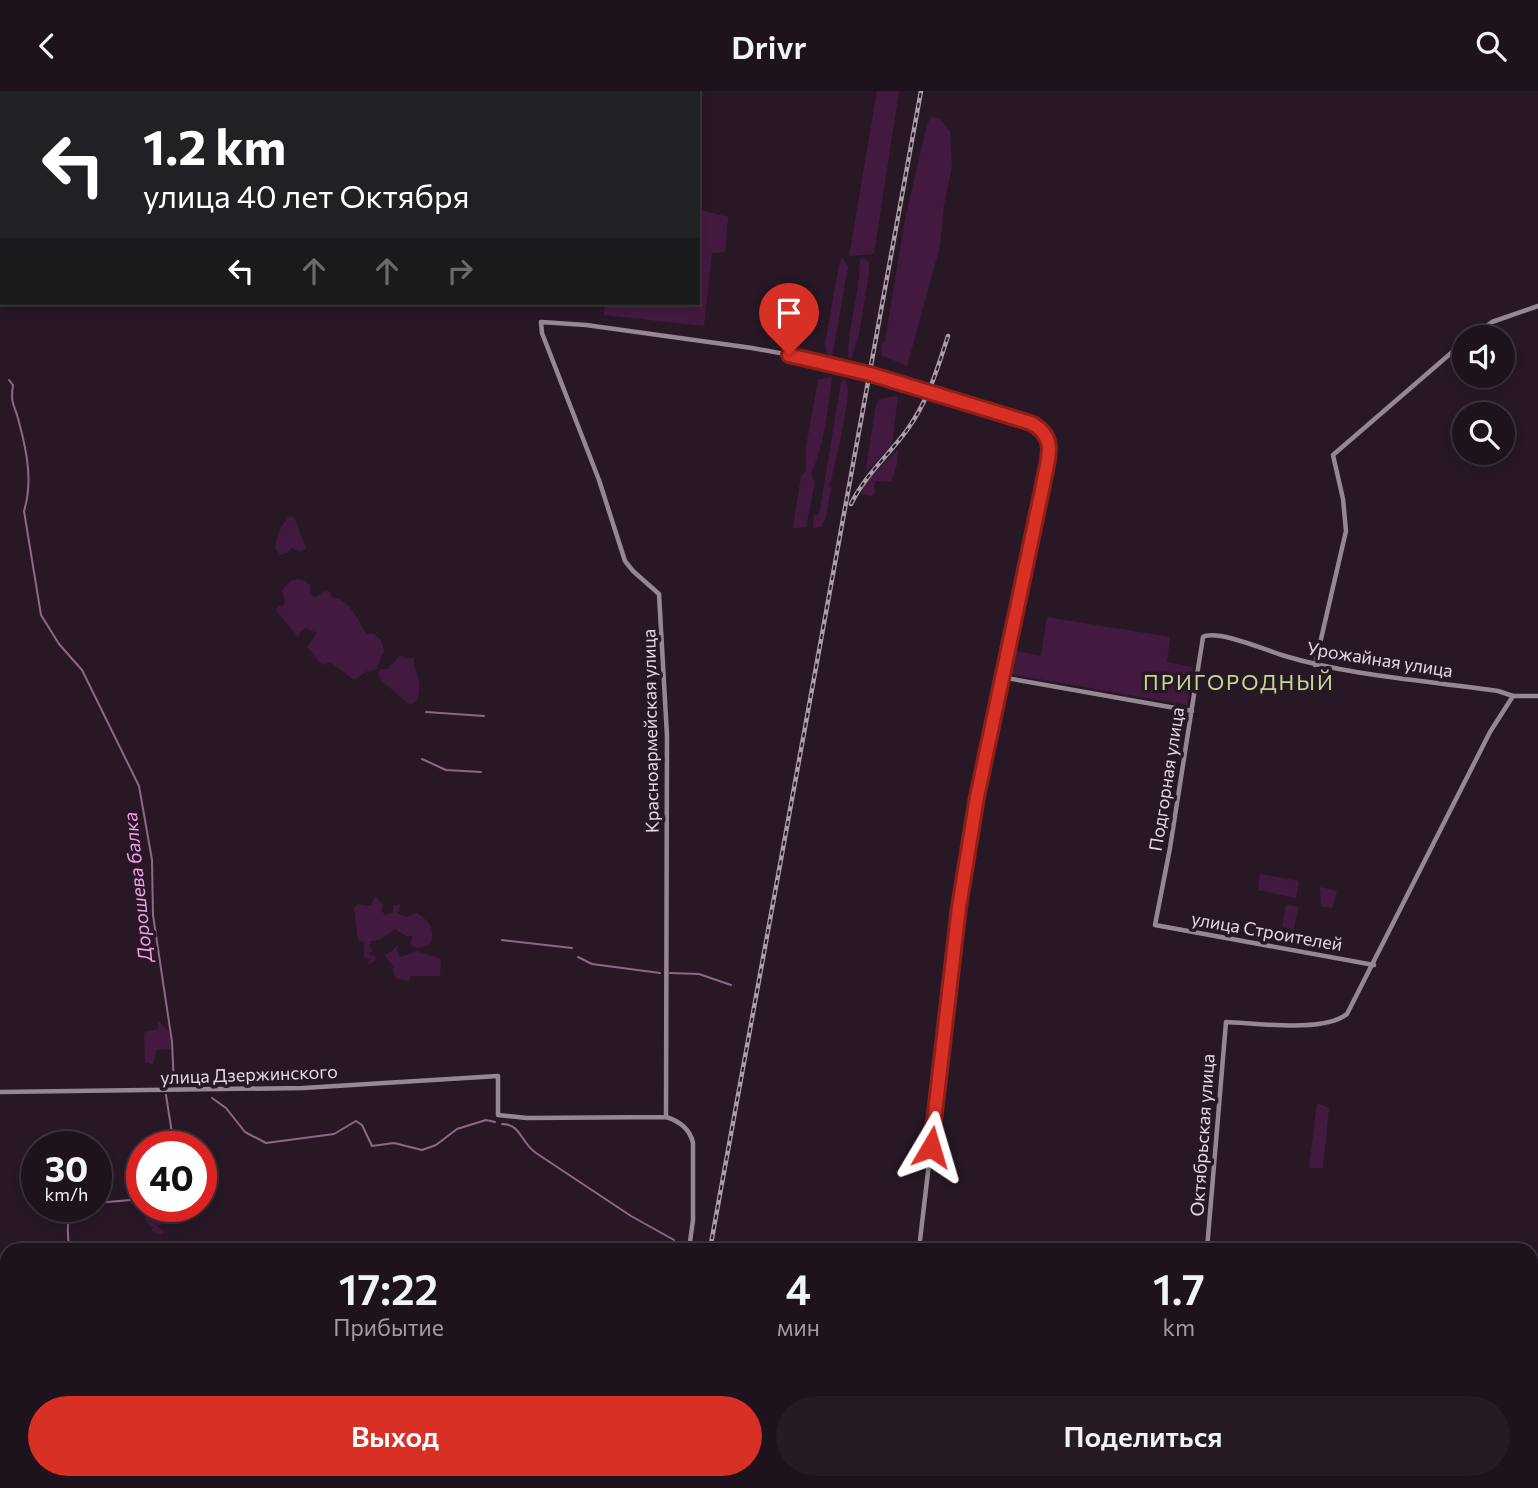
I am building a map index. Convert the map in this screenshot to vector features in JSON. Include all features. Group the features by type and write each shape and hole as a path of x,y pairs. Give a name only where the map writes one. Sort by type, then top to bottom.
{"street":[{"path":"1488,325 1538,306"},
{"name":"Красноармейская улица","path":"666,1117 667,736 659,594 625,561 598,480 542,333 541,322 583,324 752,348 867,373 1031,423 1041,430 1047,438 1049,450 1001,677"},
{"path":"1314,665 1346,531 1343,499 1333,455 1452,352"},
{"name":"Урожайная улица","path":"1203,637 1209,634 1227,638 1314,665 1498,691 1513,696 1538,696"},
{"name":"Подгорная улица","path":"1155,925 1203,637"},
{"path":"920,1243 959,907 978,790 1001,677 1192,711"},
{"path":"1374,965 1490,732 1513,696"},
{"name":"улица Строителей","path":"1155,925 1374,965"},
{"name":"Октябрьская улица","path":"1208,1243 1226,1022 1295,1024 1336,1021 1352,1008 1374,965"},
{"name":"улица Дзержинского","path":"0,1093 303,1088 498,1076 498,1115 527,1118 666,1117"},
{"path":"666,1117 688,1131 693,1143 693,1220 690,1243"}],"shaded area":[{"path":"877,91 899,91 874,254 849,256"},
{"path":"931,117 939,118 950,131 952,166 944,205 940,246 907,366 881,355 882,343 885,340 905,220 927,124"},
{"path":"700,210 728,217 725,252 712,253 704,326 604,315 605,305 700,305"},
{"path":"843,258 848,267 832,357 827,354 825,343 840,260"},
{"path":"863,258 869,262 869,272 859,334 851,359 848,358 850,333 860,260"},
{"path":"832,377 822,439 811,474 815,482 806,527 793,528 801,476 806,471 806,447 818,380"},
{"path":"844,378 848,396 829,485 831,488 826,518 821,527 813,528 814,515 819,515"},
{"path":"898,396 892,445 865,473 876,405 879,399"},
{"path":"898,449 897,464 891,482 876,481 872,496 861,494 866,481"},
{"path":"290,516 295,518 306,549 299,551 291,548 280,555 275,547 276,543"},
{"path":"299,579 310,586 314,598 324,591 330,592 332,597 339,599 353,611 367,634 374,634 381,640 384,651 376,670 367,671 354,680 330,662 322,665 307,647 317,633 306,628 298,637 276,610 283,606 285,601 282,591 290,581"},
{"path":"1047,617 1170,637 1167,662 1193,667 1187,705 1011,674 1016,651 1041,656"},
{"path":"400,655 406,659 415,657 413,665 420,686 417,700 410,705 382,681 378,673 381,669 388,669"},
{"path":"1260,874 1299,881 1296,898 1258,890"},
{"path":"1320,887 1337,891 1332,908 1321,906"},
{"path":"375,897 383,905 381,910 385,915 393,913 393,906 401,904 397,913 406,917 416,913 423,917 431,929 431,941 428,945 413,947 410,943 413,936 406,936 395,929 380,940 371,941 372,950 369,955 375,956 376,960 367,965 370,959 364,957 364,942 358,940 354,908 357,904 371,905"},
{"path":"1286,905 1298,907 1294,929 1282,927"},
{"path":"399,944 397,950 400,957 417,951 441,959 440,976 411,976 409,981 397,979 393,966 384,955"},
{"path":"158,1021 169,1031 171,1049 157,1050 153,1064 145,1062 144,1036 145,1032 158,1029"},
{"path":"1317,1103 1329,1108 1323,1168 1309,1168"},
{"path":"164,1222 157,1226 165,1232 161,1235 152,1231 153,1227 147,1223"}],"waterway":[{"name":"Дорошева балка","path":"9,380 13,385 13,401 26,456 28,489 24,511 41,615 59,644 82,670 139,786 152,860 153,915 172,1042 174,1085"},
{"path":"426,712 484,716"},
{"path":"422,759 446,770 481,772"},
{"path":"502,940 572,948"},
{"path":"578,957 592,964 660,973"},
{"path":"670,973 699,974 731,985"},
{"path":"166,1095 172,1131"},
{"name":"Дорошева балка","path":"212,1098 226,1108 245,1132 266,1143 334,1134 356,1121 362,1125 372,1146 394,1143 422,1150 436,1145 457,1129 486,1120 495,1122"},
{"name":"Дорошева балка","path":"502,1124 513,1127 536,1153 631,1216 674,1240"},
{"path":"112,1202 126,1200"},
{"path":"68,1222 69,1243"}],"railway":[{"path":"711,1243 921,91"},
{"path":"851,504 921,408 948,336"}],"district":[{"name":"ПРИГОРОДНЫЙ","path":"1239,681"}],"route":[{"path":"789,355 870,374 1031,423 1045,434 1049,443 1043,485 977,797 959,907 931,1147"}]}
